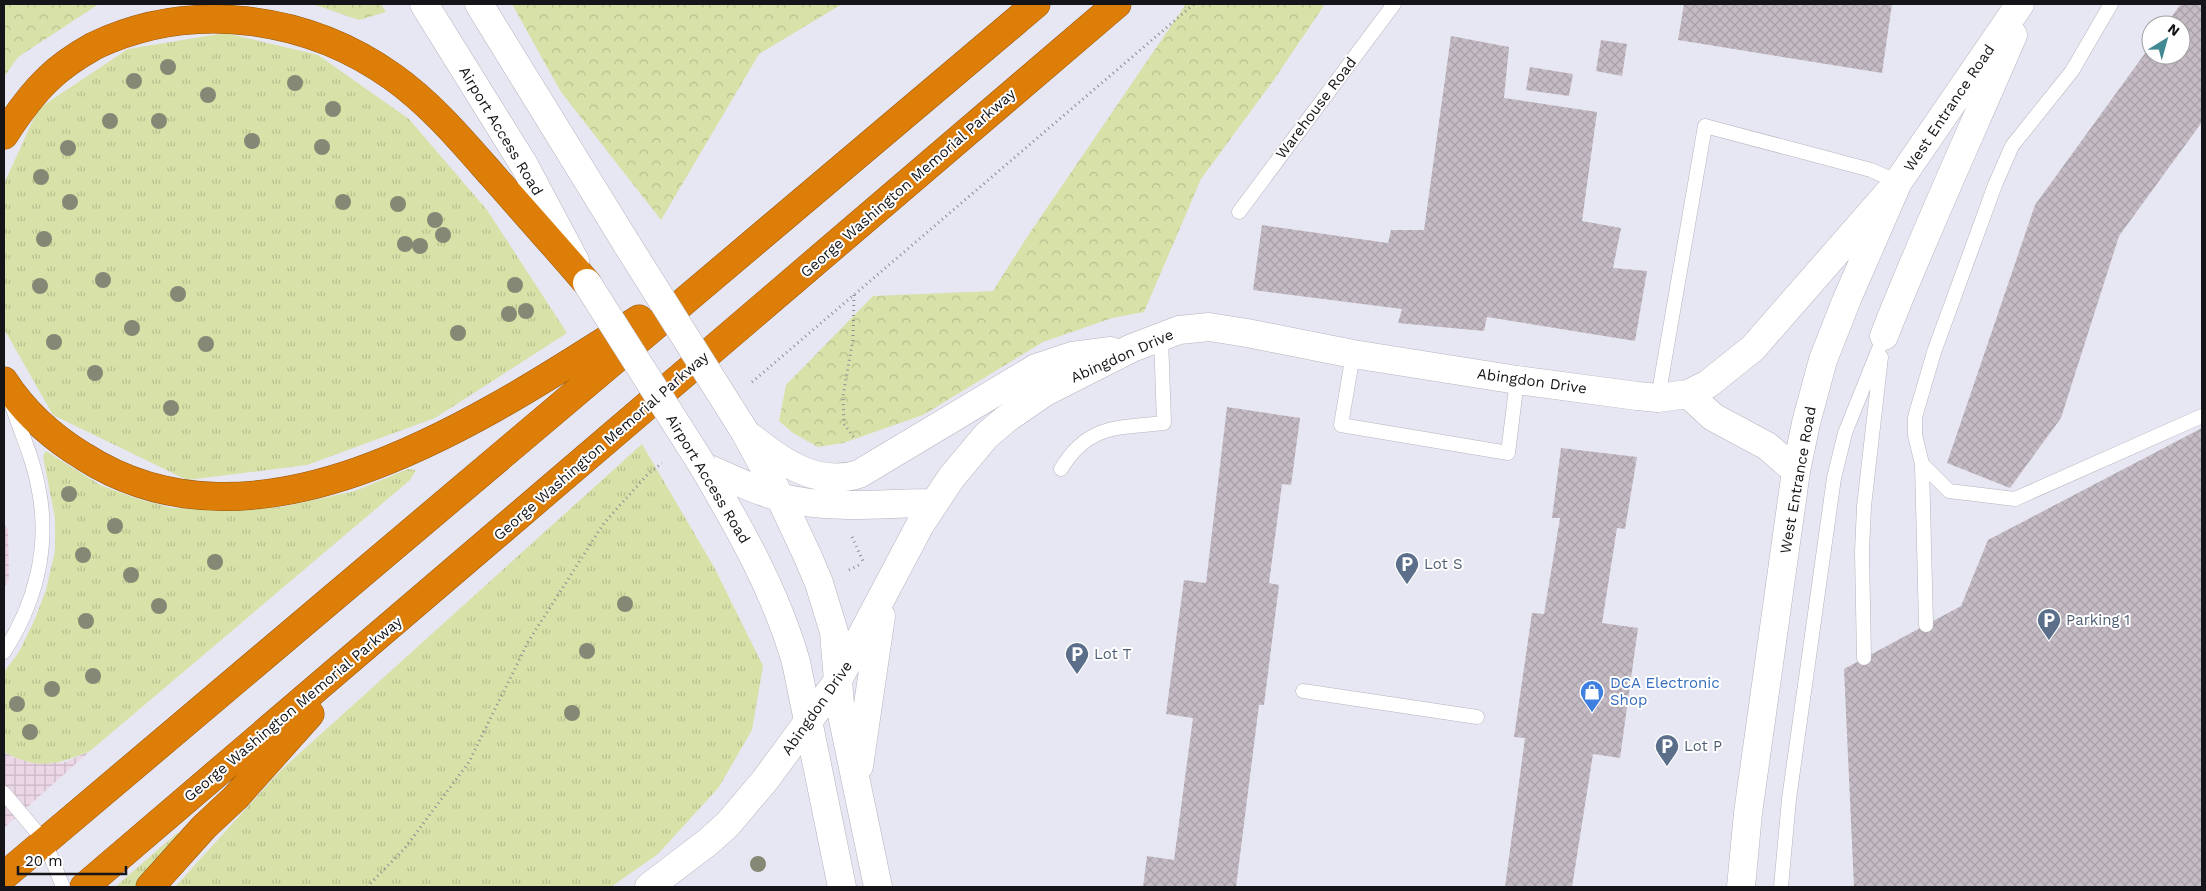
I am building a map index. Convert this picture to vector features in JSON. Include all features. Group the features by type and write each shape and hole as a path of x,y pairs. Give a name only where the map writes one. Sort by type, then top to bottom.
{"highway":[{"path":"4,876 1036,4"},
{"name":"George Washington Memorial Parkway","path":"84,887 1117,4"},
{"path":"4,135 26,104 49,78 80,54 115,34 157,20 196,15 236,15 276,22 317,36 357,54 393,77 422,101 476,157 587,283"},
{"path":"4,382 26,410 46,431 101,468 134,483 214,497 262,494 345,476 440,437 557,371 740,254"},
{"path":"150,887 198,834 236,796 376,639"}],"main road":[{"name":"Airport Access Road","path":"424,4 524,165 587,283 703,466 767,584 787,631 796,662 842,887"},
{"path":"478,4 745,432 780,497 808,556 834,632 840,705 878,887"},
{"name":"West Entrance Road","path":"1741,887 1749,804 1796,471 1806,423 1823,360 1847,299 1898,182 2020,4"},
{"path":"1884,336 1924,235 1960,159 2027,4"},
{"name":"Abingdon Drive","path":"649,887 681,864 728,824 766,779 837,682 902,558 934,503 970,454 1006,419 1045,392 1132,348 1179,330 1209,327 1353,354 1517,380 1658,398 1688,394 1708,384 1753,348 1898,182"},
{"path":"745,432 772,454 804,471 819,477 845,478 859,474 1036,368 1072,356 1132,348"},
{"path":"1688,394 1713,417 1767,446 1796,471"},
{"path":"703,466 780,497 802,502 827,504 934,503"},
{"path":"856,784 884,595"}],"lane":[{"name":"Warehouse Road","path":"1239,212 1394,4"},
{"path":"1926,624 1922,464 1915,435 1915,418 1934,352 1994,185 2012,146 2072,71 2111,4"},
{"path":"1658,398 1704,126 1872,170 1898,182"},
{"path":"1864,658 1862,552 1864,506 1884,336"},
{"path":"1781,887 1793,773 1834,478 1845,433 1884,336"},
{"path":"1061,469 1070,454 1080,443 1096,434 1108,429 1164,423 1161,337"},
{"path":"1353,354 1341,425 1508,453 1517,380"},
{"path":"4,382 33,464 39,491 43,546 33,596 23,620 4,652"},
{"path":"1922,464 1949,491 2015,499 2202,416"},
{"path":"1303,691 1477,717"},
{"path":"4,793 44,842 63,887"}],"path":[{"path":"854,294 853,339 843,396 844,424 859,443"},
{"path":"851,529 857,550 867,566"}],"shaded area":[{"path":"4,524 8,529 9,579 4,588"},
{"path":"90,751 4,828 4,752 15,758 63,763"}],"green space":[{"path":"4,4 99,4 18,57 4,77"},
{"path":"312,4 381,4 386,12 359,20"},
{"path":"512,4 842,4 759,54 661,220 561,92"},
{"path":"1186,4 1325,4 1273,81 1201,179 1144,312 1112,318 1043,342 923,415 843,443 818,447 793,433 779,421 786,385 873,296 993,291 1027,237"},
{"path":"225,33 318,55 409,119 487,210 567,333 435,418 307,465 187,480 53,415 4,329 4,184 38,109 128,49"},
{"path":"642,444 714,567 763,666 752,730 719,787 658,854 611,887 175,887 280,771"},
{"path":"46,451 100,485 135,498 172,508 241,510 282,507 355,491 408,469 416,470 410,480 90,751 67,760 47,764 16,758 4,752 4,672 19,652 35,619 46,590 55,551 55,518 43,456"},
{"path":"177,833 182,835 137,887 115,887"}],"building":[{"path":"1684,4 1892,4 1882,73 1678,40"},
{"path":"2181,4 2202,4 2202,122 2119,236 2061,418 2010,488 1947,463 2035,205 2141,59 2141,65 2191,65 2191,15 2173,15"},
{"path":"1451,36 1509,47 1504,98 1597,112 1582,221 1621,228 1613,268 1647,271 1635,341 1487,317 1484,331 1398,323 1402,309 1253,290 1262,225 1388,243 1391,230 1424,230"},
{"path":"1601,40 1627,44 1622,76 1596,71"},
{"path":"1530,67 1573,74 1569,96 1526,90"},
{"path":"1227,407 1300,418 1291,485 1282,484 1269,583 1279,585 1264,705 1259,705 1236,887 1143,887 1147,856 1174,860 1193,718 1166,714 1184,580 1206,583"},
{"name":"Parking 1","path":"2202,428 2202,887 1854,887 1844,669 1961,606 1988,540"},
{"path":"1561,448 1637,457 1625,529 1617,528 1602,623 1638,628 1620,758 1593,754 1572,887 1505,887 1525,738 1514,737 1532,613 1544,614 1560,518 1552,518"}],"place":[{"name":"Lot S","path":"1407,585"},
{"name":"Parking 1","path":"2049,641"},
{"name":"Lot T","path":"1077,675"},
{"name":"DCA Electronic Shop","path":"1592,713"},
{"name":"Lot P","path":"1667,767"}]}
